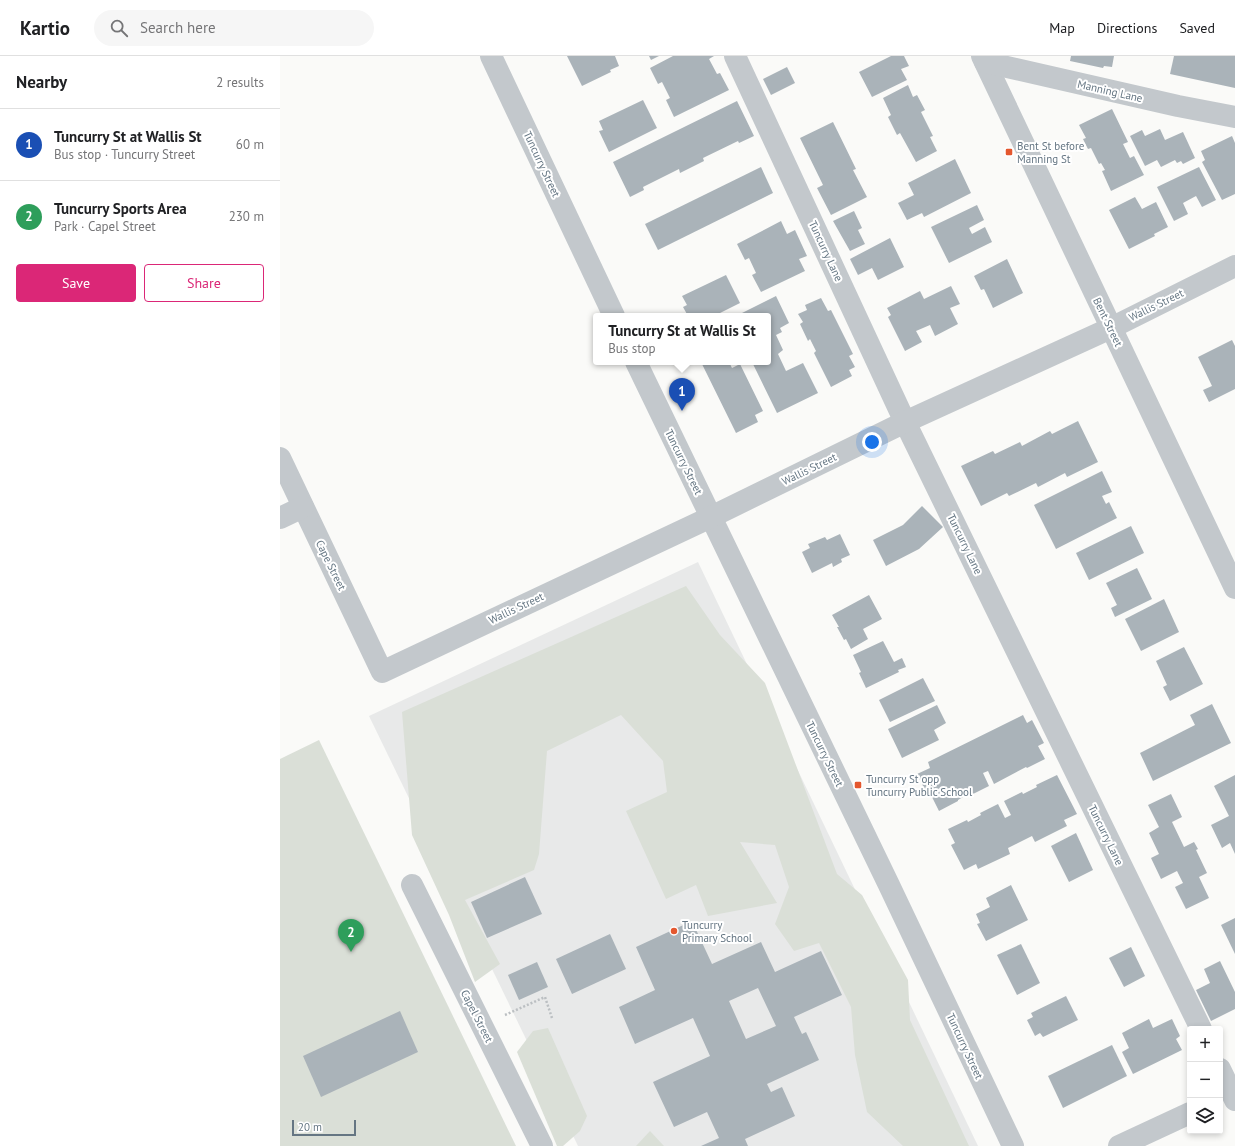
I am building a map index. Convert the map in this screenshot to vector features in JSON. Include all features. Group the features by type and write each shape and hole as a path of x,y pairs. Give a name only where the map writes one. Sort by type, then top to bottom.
{"street":[{"name":"Tuncurry Street","path":"491,56 613,313"},
{"name":"Tuncurry Lane","path":"735,56 906,422 1200,1026"},
{"name":"Manning Lane","path":"983,59 1178,106 1235,117"},
{"name":"Bent Street","path":"983,59 1235,588"},
{"name":"Wallis Street","path":"382,672 711,517 906,422 1111,328 1235,266"},
{"name":"Tuncurry Street","path":"637,365 888,883 1013,1146"},
{"name":"Cape Street","path":"280,458 302,507 382,672"},
{"path":"280,518 302,507"},
{"name":"Capel Street","path":"412,885 542,1146"},
{"path":"1223,1077 1230,1096"},
{"path":"1119,1146 1187,1114"}],"path":[{"path":"505,1015 545,997 552,1018"}],"shaded area":[{"name":"Tuncurry Primary School","path":"698,562 978,1146 578,1146 369,716"},
{"path":"686,586 720,635 765,683 837,874 862,895 908,980 910,1020 969,1146 903,1146 867,1112 855,1055 851,1007 819,943 794,951 775,924 789,887 775,845 740,842 777,903 708,916 696,885 666,899 626,811 667,792 663,761 621,715 547,751 539,854 534,870 465,900 500,964 475,982 449,915 412,835 402,712"},
{"path":"319,740 516,1146 280,1146 280,759"},
{"path":"548,1028 587,1116 580,1131 563,1146 557,1146 517,1052 533,1031"},
{"path":"650,1131 664,1146 636,1146"}],"building":[{"path":"567,56 615,56 619,66 610,70 611,72 582,86"},
{"path":"649,56 659,56 651,60"},
{"path":"673,56 714,56 709,59 717,74 720,73 729,90 674,117 666,100 670,98 662,82 658,84 650,68"},
{"path":"891,56 904,56 909,66 901,69 907,80 872,97 859,72"},
{"path":"1071,56 1114,56 1112,67 1104,66 1103,68 1070,61"},
{"path":"1174,56 1235,56 1235,88 1170,74"},
{"path":"787,67 795,83 771,95 763,79"},
{"path":"908,85 913,97 917,95 925,110 921,112 933,136 930,137 937,151 916,162 900,133 897,135 888,117 891,115 883,98"},
{"path":"643,100 657,128 609,152 599,131 603,130 599,121"},
{"path":"737,101 754,136 739,143 738,141 703,158 704,161 680,173 679,169 643,187 644,190 630,197 613,162"},
{"path":"1112,109 1128,142 1123,144 1130,158 1134,156 1144,175 1111,191 1102,171 1105,170 1101,163 1099,164 1091,148 1088,149 1083,139 1086,138 1079,125"},
{"path":"833,122 856,169 853,170 867,197 831,215 817,188 823,185 800,138"},
{"path":"1160,129 1165,140 1183,132 1195,158 1183,164 1181,161 1177,163 1175,160 1161,167 1157,160 1145,166 1130,136 1142,130 1145,136"},
{"path":"1232,136 1235,143 1235,194 1222,200 1202,162 1205,160 1201,151"},
{"path":"955,159 971,193 924,217 922,213 907,220 898,203 914,195 908,183"},
{"path":"761,167 773,193 658,250 645,224"},
{"path":"1199,167 1216,200 1202,207 1196,196 1183,203 1188,214 1174,221 1157,187"},
{"path":"1135,197 1142,209 1156,202 1168,227 1154,234 1155,236 1129,249 1109,210"},
{"path":"977,205 984,220 969,228 972,234 985,227 992,242 949,263 931,227"},
{"path":"854,211 862,228 858,230 865,244 850,251 833,221"},
{"path":"781,221 787,234 795,230 807,256 799,259 805,271 761,292 752,275 756,273 749,258 745,260 737,244"},
{"path":"890,238 904,267 878,280 872,268 858,275 850,259"},
{"path":"1007,259 1023,293 993,308 984,289 981,290 974,276"},
{"path":"726,275 740,303 720,313 686,313 683,307 687,305 682,296"},
{"path":"951,286 960,304 950,308 958,324 935,336 930,325 916,331 922,342 905,351 888,317 891,315 887,308 920,291 924,299"},
{"path":"776,296 789,323 780,328 782,332 776,335 783,350 778,354 786,371 803,363 818,393 777,413 753,365 771,365 771,313 742,313"},
{"path":"821,298 828,311 831,310 853,354 849,356 855,367 849,370 852,376 831,387 814,353 816,351 810,339 808,341 800,324 803,322 798,314 807,310 805,305"},
{"path":"1232,340 1235,346 1235,389 1209,402 1203,390 1212,386 1198,357"},
{"path":"702,365 730,365 732,368 740,365 763,411 755,415 758,422 736,433"},
{"path":"1078,421 1098,462 1067,477 1065,473 1038,487 1036,483 1009,496 1007,493 981,506 961,466 993,451 995,454 1020,442 1022,446 1050,431 1052,434"},
{"path":"1102,471 1112,492 1102,496 1106,504 1109,502 1117,518 1056,549 1034,505"},
{"path":"922,506 943,527 919,549 886,566 873,540 903,525"},
{"path":"1131,526 1144,553 1089,580 1076,553"},
{"path":"840,534 850,555 841,559 842,562 833,567 832,563 812,573 802,552 810,548 808,544 825,537 827,540"},
{"path":"1137,568 1152,599 1115,617 1111,608 1117,605 1106,583"},
{"path":"869,595 882,619 863,629 868,639 851,649 846,639 844,640 832,615"},
{"path":"1164,599 1179,632 1141,651 1125,619"},
{"path":"883,641 894,662 902,658 906,667 866,688 859,673 861,672 853,655"},
{"path":"1184,647 1203,684 1170,701 1163,687 1167,685 1156,661"},
{"path":"923,678 935,701 890,722 879,700"},
{"path":"1212,704 1231,743 1153,781 1140,753 1195,725 1190,715"},
{"path":"937,705 946,723 934,730 939,740 902,758 888,729"},
{"path":"1023,715 1027,723 1032,720 1044,743 1038,746 1045,759 994,784 988,771 983,773 989,786 971,795 970,793 939,811 932,797 929,798 917,774 930,768 928,762"},
{"path":"1057,775 1077,814 1064,820 1067,826 1035,842 1032,836 1008,848 1010,854 978,869 976,864 964,870 951,845 955,843 948,829 967,820 968,822 981,815 980,813 998,804 1005,818 1011,815 1004,801 1022,792 1023,794 1037,787 1036,785"},
{"path":"1235,775 1235,854 1230,843 1222,848 1211,825 1229,816 1214,786"},
{"path":"1171,794 1182,817 1172,822 1184,847 1194,842 1198,849 1196,850 1207,873 1199,877 1209,898 1186,909 1175,887 1183,883 1177,871 1161,879 1151,858 1159,854 1149,833 1159,827 1148,805"},
{"path":"1076,833 1093,870 1069,882 1051,846"},
{"path":"525,877 542,914 487,938 471,902"},
{"path":"1011,885 1028,920 986,941 977,924 980,923 976,914 990,907 986,898"},
{"path":"1235,918 1235,954 1221,925"},
{"path":"692,921 712,964 761,942 775,972 821,951 842,995 794,1017 802,1034 806,1032 819,1060 767,1084 771,1092 782,1087 795,1116 745,1139 748,1146 701,1146 719,1138 707,1112 674,1127 653,1082 710,1056 693,1018 635,1044 619,1007 655,990 636,947","holes":["758,988 776,1026 746,1039 729,1001"]},
{"path":"610,934 626,969 572,994 556,959"},
{"path":"1021,944 1040,983 1017,995 997,955"},
{"path":"1131,947 1145,976 1124,987 1109,958"},
{"path":"1220,961 1235,992 1235,1009 1211,1021 1196,990 1210,983 1204,969"},
{"path":"537,962 548,987 519,1000 508,975"},
{"path":"1066,996 1078,1020 1043,1037 1040,1033 1035,1036 1027,1020 1033,1017 1031,1013"},
{"path":"400,1011 418,1052 321,1097 303,1056"},
{"path":"1149,1019 1153,1028 1172,1019 1180,1036 1176,1039 1182,1050 1133,1074 1122,1052 1129,1048 1122,1033"},
{"path":"1112,1045 1127,1076 1063,1108 1048,1076"}],"place":[{"name":"Bent St before Manning St","path":"1009,152"},
{"name":"Tuncurry St at Wallis St","path":"682,411"},
{"name":"Tuncurry St opp Tuncurry Public School","path":"858,785"},
{"name":"Tuncurry Primary School","path":"674,931"},
{"name":"Tuncurry Sports Area","path":"351,952"}]}
